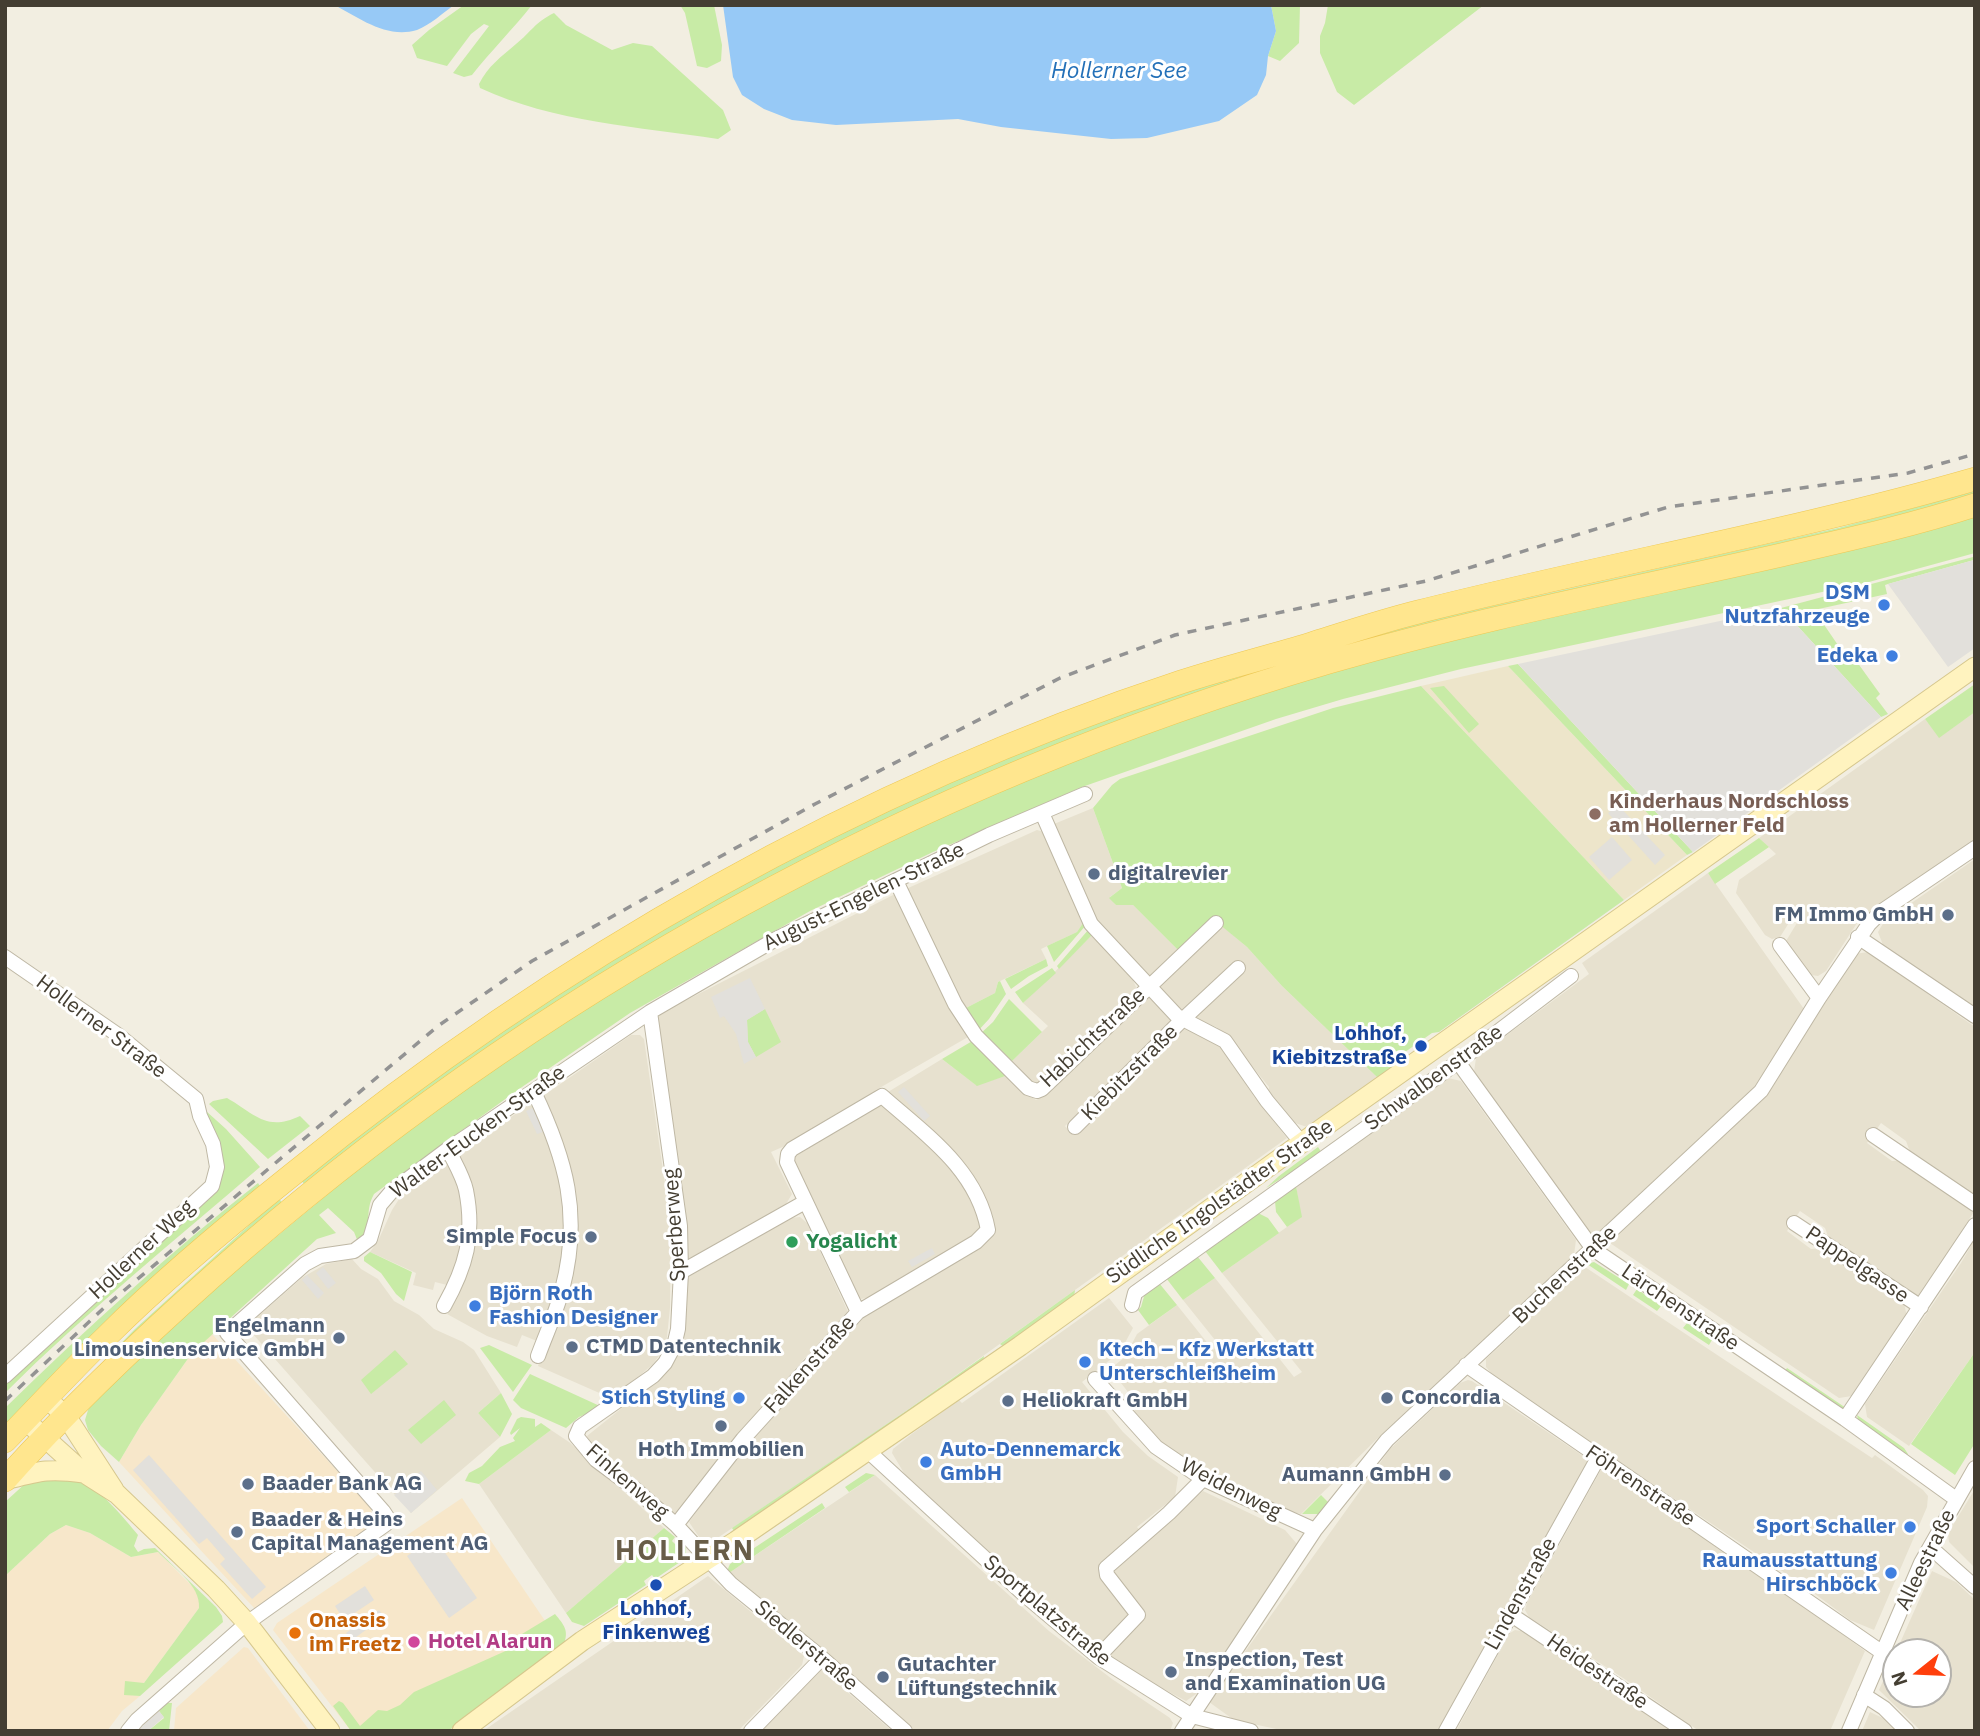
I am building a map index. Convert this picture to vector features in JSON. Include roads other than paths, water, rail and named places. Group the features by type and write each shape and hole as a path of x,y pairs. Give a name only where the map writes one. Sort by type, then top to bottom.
{"main road":[{"path":"5,1441 108,1334 201,1250 395,1093 510,1012 606,951 739,875 849,818 1049,730 1180,682 1415,613 1865,510 1975,479"},
{"path":"5,1480 169,1314 356,1155 495,1055 621,972 755,897 861,843 964,794 1090,742 1329,662 1428,636 1879,533 1975,505"}],"street":[{"name":"Südliche Ingolstädter Straße","path":"462,1731 582,1641 868,1451 1020,1346 1975,667"},
{"name":"August-Engelen-Straße","path":"650,1012 772,941 989,835 1085,794"},
{"name":"Kiebitzstraße","path":"1042,813 1091,924 1177,1016 1225,1041 1266,1101 1302,1143"},
{"name":"Buchenstraße","path":"1182,1731 1315,1530 1387,1440 1761,1091 1858,937 1882,911 1975,848"},
{"name":"Habichtstraße","path":"896,881 955,1004 976,1036 1030,1090 1042,1089 1216,923"},
{"path":"1858,937 1975,1016"},
{"path":"1780,945 1819,998"},
{"name":"Hollerner Straße","path":"5,957 118,1035 196,1099"},
{"name":"Kiebitzstraße","path":"1075,1127 1238,968"},
{"name":"Schwalbenstraße","path":"1132,1305 1135,1293 1458,1062 1571,976"},
{"name":"Walter-Eucken-Straße","path":"247,1623 386,1524 387,1517 227,1333 305,1264 320,1256 355,1251 370,1239 380,1205 392,1191 448,1149 650,1012"},
{"name":"Sperberweg","path":"576,1436 580,1427 636,1389 665,1363 674,1346 678,1329 680,1226 650,1012"},
{"name":"Lärchenstraße","path":"1458,1062 1593,1249 1845,1419 1956,1499"},
{"path":"534,1092 554,1133 565,1171 570,1204 569,1262 562,1291 538,1356"},
{"name":"Falkenstraße","path":"676,1525 743,1439 858,1312 976,1242 988,1230 986,1219 960,1166 882,1096 792,1149 788,1154 787,1162 805,1202"},
{"name":"Hollerner Weg","path":"5,1376 212,1186 217,1167 213,1144 200,1116 196,1099"},
{"path":"1873,1135 1975,1204"},
{"path":"444,1307 460,1278 469,1237 466,1187 448,1149"},
{"path":"681,1272 805,1202 858,1312"},
{"name":"Pappelgasse","path":"1794,1223 1921,1307"},
{"name":"Pappelgasse","path":"1845,1419 1975,1225"},
{"name":"Föhrenstraße","path":"1466,1365 1882,1652"},
{"name":"Weidenweg","path":"1094,1379 1156,1447 1203,1479 1315,1530"},
{"path":"46,1398 66,1416 117,1494"},
{"path":"26,1420 84,1473 117,1494 182,1555 247,1623 330,1731"},
{"name":"Finkenweg","path":"576,1436 596,1460 635,1489 709,1558"},
{"name":"Sportplatzstraße","path":"868,1451 1030,1600 1098,1657 1192,1716 1251,1731"},
{"name":"Lindenstraße","path":"1446,1731 1598,1458"},
{"name":"Alleestraße","path":"1890,1638 1930,1546 1975,1468"},
{"path":"5,1480 43,1470 63,1469 84,1473"},
{"path":"1098,1657 1138,1615 1107,1575 1106,1568 1203,1479"},
{"path":"1930,1546 1975,1587"},
{"name":"Siedlerstraße","path":"709,1558 731,1584 822,1658 905,1731"},
{"name":"Heidestraße","path":"1510,1614 1685,1731"},
{"path":"128,1731 247,1623"},
{"name":"Alleestraße","path":"1849,1731 1882,1655"},
{"path":"751,1731 822,1658"},
{"path":"1864,1695 1884,1708 1907,1731"}],"water":[{"path":"334,5 454,5 422,28 395,32 374,26"},
{"name":"Hollerner See","path":"723,5 1271,5 1276,31 1268,56 1266,75 1257,95 1219,121 1147,138 1111,139 1001,127 958,119 836,125 792,120 764,109 742,95 733,77"}],"railway":[{"path":"5,1401 108,1304 438,1026 532,961 815,804 1060,678 1175,635 1426,581 1668,507 1908,473 1975,454"}],"place":[{"name":"DSM Nutzfahrzeuge","path":"1884,605"},
{"name":"Edeka","path":"1892,656"},
{"name":"Kinderhaus Nordschloss am Hollerner Feld","path":"1595,814"},
{"name":"digitalrevier","path":"1094,874"},
{"name":"FM Immo GmbH","path":"1948,915"},
{"name":"Lohhof, Kiebitzstraße","path":"1421,1046"},
{"name":"Simple Focus","path":"591,1237"},
{"name":"Yogalicht","path":"792,1242"},
{"name":"Björn Roth Fashion Designer","path":"475,1306"},
{"name":"Engelmann Limousinenservice GmbH","path":"339,1338"},
{"name":"CTMD Datentechnik","path":"572,1347"},
{"name":"Ktech – Kfz Werkstatt Unterschleißheim","path":"1085,1362"},
{"name":"Stich Styling","path":"739,1398"},
{"name":"Concordia","path":"1387,1398"},
{"name":"Heliokraft GmbH","path":"1008,1401"},
{"name":"Hoth Immobilien","path":"721,1426"},
{"name":"Auto-Dennemarck GmbH","path":"926,1462"},
{"name":"Aumann GmbH","path":"1445,1475"},
{"name":"Baader Bank AG","path":"248,1484"},
{"name":"Sport Schaller","path":"1910,1527"},
{"name":"Baader & Heins Capital Management AG","path":"237,1532"},
{"name":"Raumausstattung Hirschböck","path":"1891,1573"},
{"name":"Lohhof, Finkenweg","path":"656,1585"},
{"name":"Onassis im Freetz","path":"295,1633"},
{"name":"Hotel Alarun","path":"414,1642"},
{"name":"Inspection, Test and Examination UG","path":"1171,1672"},
{"name":"Gutachter Lüftungstechnik","path":"883,1677"}],"district":[{"name":"HOLLERN","path":"685,1552"}]}
